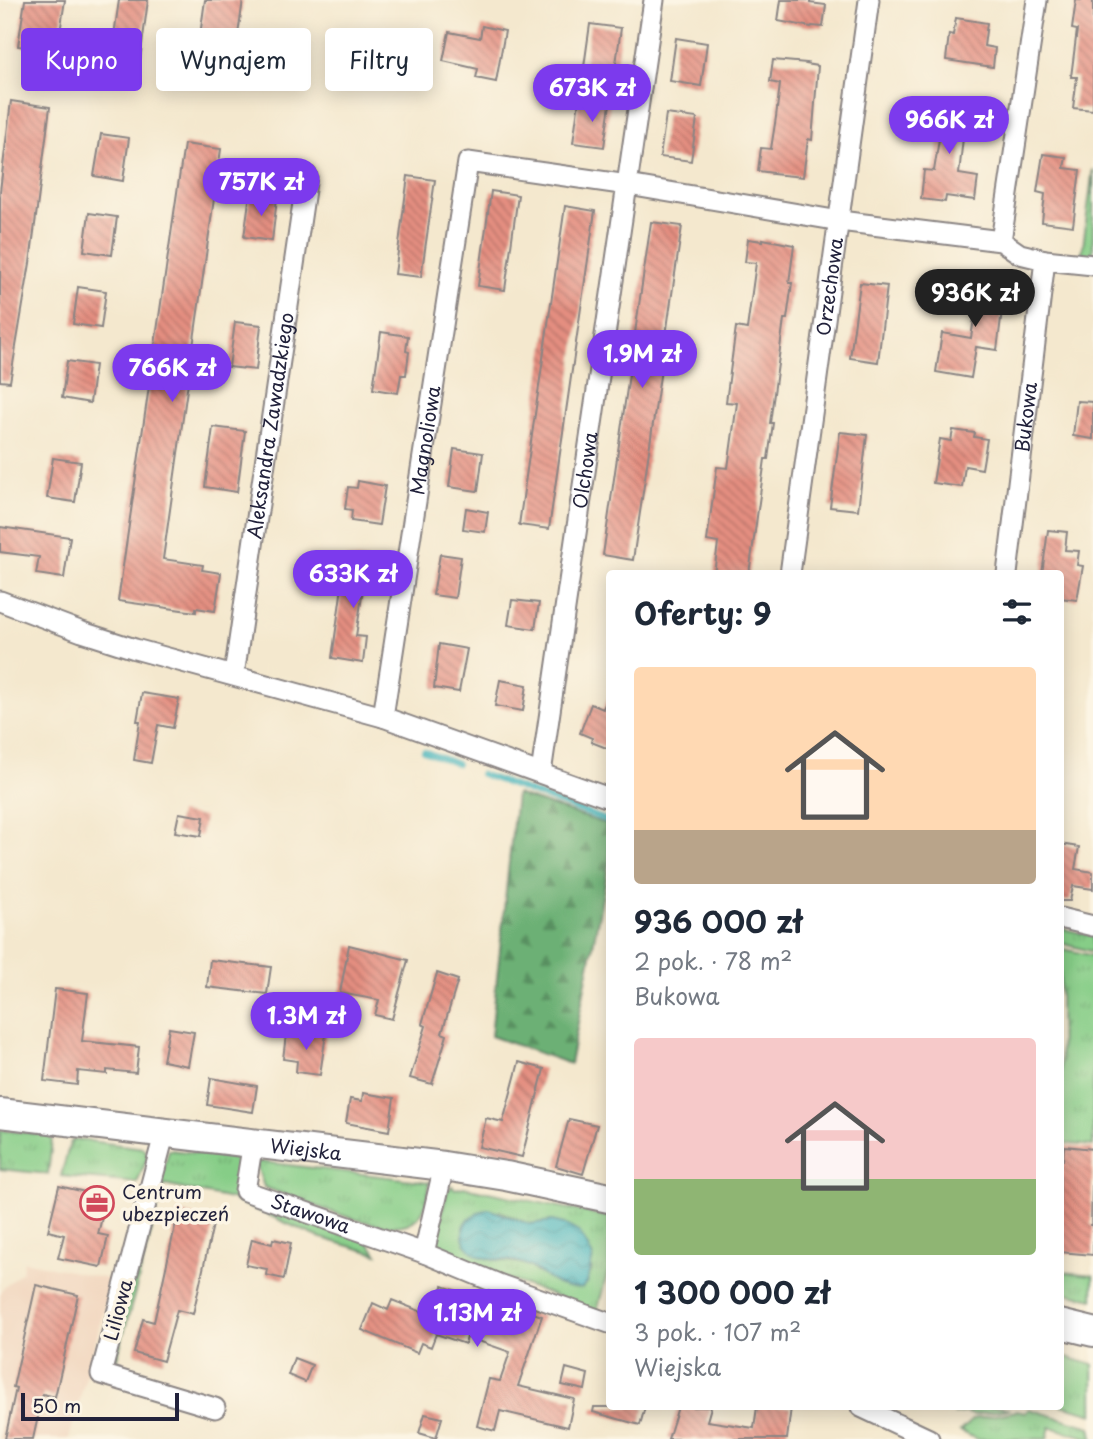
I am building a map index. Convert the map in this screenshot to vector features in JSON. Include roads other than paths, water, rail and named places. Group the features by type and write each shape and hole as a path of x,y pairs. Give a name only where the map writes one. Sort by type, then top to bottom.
{"street":[{"name":"Olchowa","path":"541,773 654,0"},
{"name":"Orzechowa","path":"791,570 869,0"},
{"path":"1001,241 1037,0"},
{"name":"Magnoliowa","path":"383,718 468,162 628,185"},
{"name":"Aleksandra Zawadzkiego","path":"234,675 307,176"},
{"path":"628,185 840,221 1001,241 1020,254 1045,260 1093,265"},
{"name":"Bukowa","path":"1007,570 1045,260"},
{"path":"0,601 135,649 383,718 606,797"},
{"path":"1064,919 1093,926"},
{"name":"Wiejska","path":"0,1114 165,1131 444,1166 606,1197"},
{"name":"Liliowa","path":"165,1131 101,1374 215,1408"},
{"name":"Stawowa","path":"253,1142 246,1191 424,1252 501,1285 606,1322"},
{"path":"424,1252 444,1166"},
{"path":"1064,1325 1093,1332"},
{"path":"868,1410 929,1439"}],"water":[{"path":"489,1209 529,1224 552,1221 564,1224 580,1233 593,1257 587,1283 582,1288 566,1287 529,1266 486,1258 471,1251 464,1240 464,1227 472,1216"}],"waterway":[{"path":"424,751 457,764"},
{"path":"481,774 606,820"}],"place":[{"name":"Centrum ubezpieczeń","path":"97,1203"}]}
